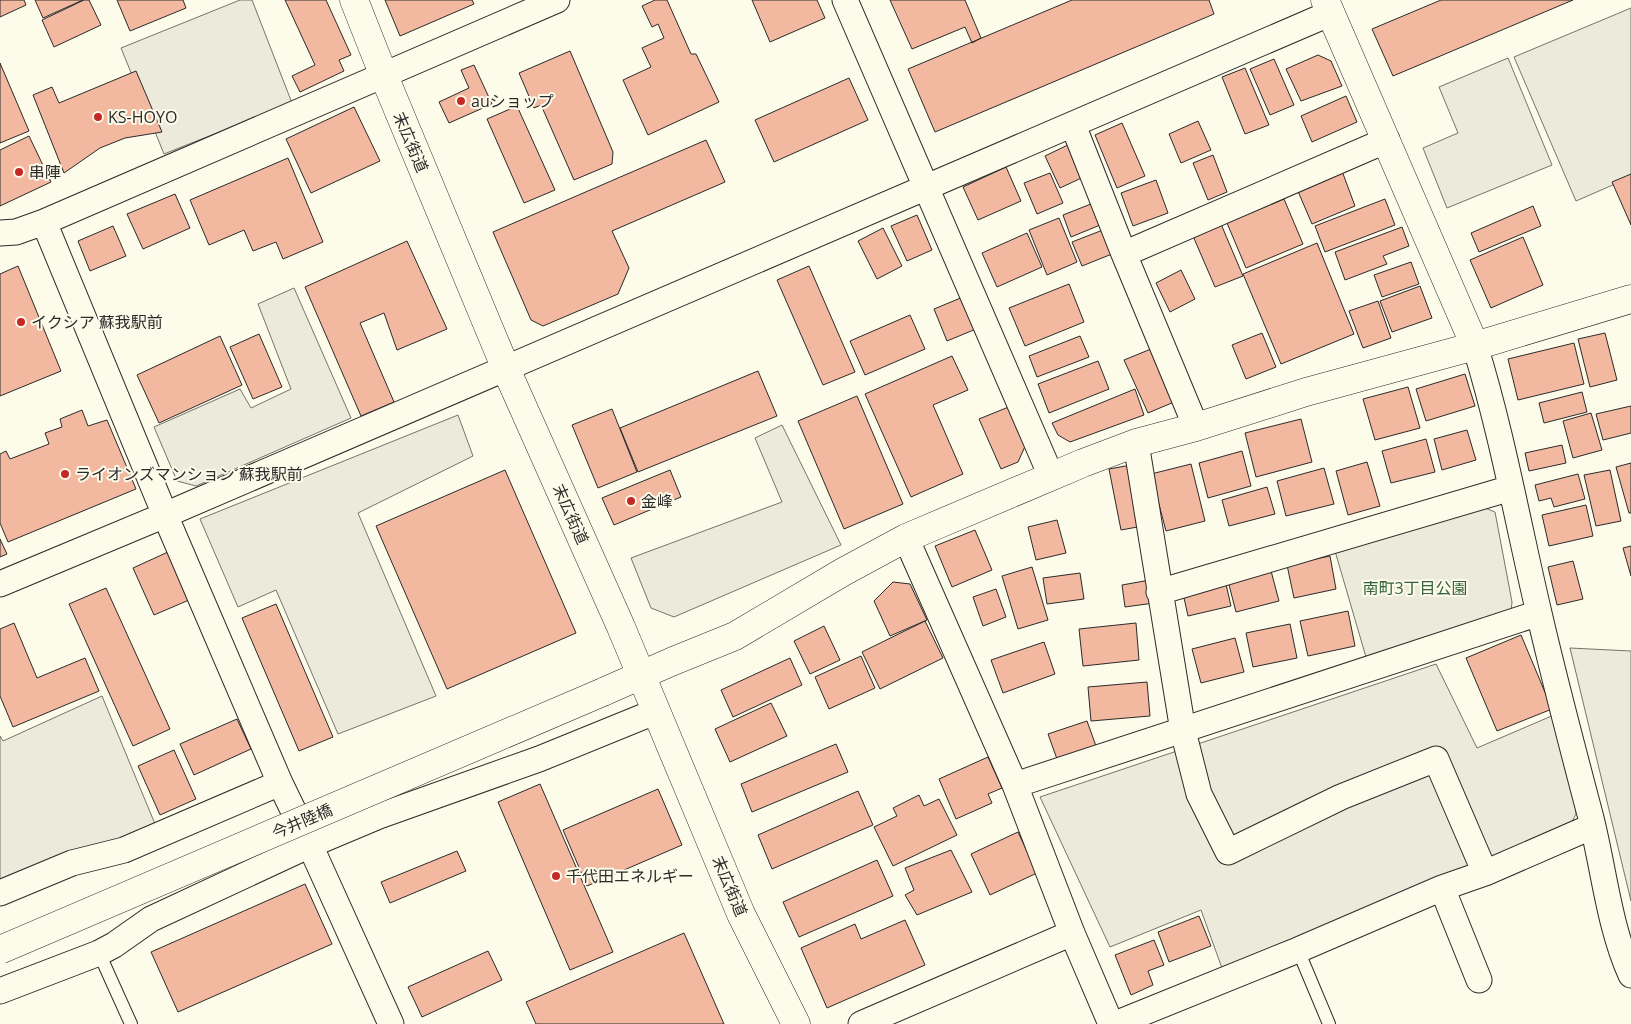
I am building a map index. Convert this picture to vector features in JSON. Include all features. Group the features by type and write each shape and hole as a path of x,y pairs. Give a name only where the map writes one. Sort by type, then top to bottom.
{"street":[{"name":"末広街道","path":"354,0 506,369 657,711 741,914 796,1024"},
{"path":"0,233 16,232 44,222 557,0"},
{"path":"845,0 1051,476"},
{"path":"0,584 166,515 1072,125 1328,7 1387,140 1474,346 1482,370 1512,488 1539,613 1593,826 1620,951 1631,975"},
{"path":"1072,125 1196,427"},
{"path":"1124,254 1387,140"},
{"path":"44,222 280,783 391,1024"},
{"name":"今井陸橋","path":"0,950 735,636 843,572 906,538 1051,476 1136,443 1631,299"},
{"path":"1136,443 1183,731 1199,794 1228,852 1341,797 1436,760 1484,873"},
{"path":"1159,592 1512,488"},
{"path":"906,538 1015,785 1072,933 1111,1024"},
{"path":"1015,785 1539,613"},
{"path":"0,991 310,845 379,816 538,758 657,711"},
{"path":"0,893 84,866 280,783"},
{"path":"1115,1024 1298,950 1442,888 1484,873 1593,826"},
{"path":"1442,888 1479,980"},
{"path":"861,1024 1072,933"}],"lane":[{"path":"106,942 131,1024"},
{"path":"1298,950 1329,1024"}],"green space":[{"path":"1631,8 1631,177 1576,201 1514,57"},
{"name":"南町3丁目公園","path":"1485,508 1495,512 1512,602 1510,621 1368,664 1335,551"},
{"path":"1570,648 1631,651 1631,901"}],"shaded area":[{"path":"240,0 252,0 292,103 164,154 121,48"},
{"path":"1508,58 1552,165 1447,208 1423,148 1458,133 1439,87"},
{"path":"294,288 351,418 196,486 177,481 154,427 240,389 251,408 291,389 258,304"},
{"path":"458,415 473,456 358,513 436,696 338,734 276,590 238,607 200,519"},
{"path":"782,425 841,545 674,617 651,608 631,558 782,502 755,438"},
{"path":"1436,664 1477,748 1554,715 1575,800 1576,814 1568,829 1223,971 1201,910 1110,947 1040,797"},
{"path":"102,696 155,824 0,885 0,736 3,741"}],"building":[{"path":"0,0 24,0 26,5 0,17"},
{"path":"35,0 83,0 43,18"},
{"path":"84,0 89,0 101,25 54,47 42,20"},
{"path":"117,0 183,0 186,8 130,31"},
{"path":"285,0 326,0 351,55 339,60 344,71 300,92 292,76 315,65"},
{"path":"385,0 472,0 474,4 400,36"},
{"path":"655,0 667,0 691,54 696,54 719,102 648,135 623,80 651,67 642,48 664,38 658,24 652,27 642,6"},
{"path":"752,0 817,0 825,18 770,42"},
{"path":"890,0 965,0 981,38 972,43 965,27 912,49"},
{"path":"1072,0 1209,0 1214,14 935,132 908,69"},
{"path":"1441,0 1573,0 1393,76 1372,29"},
{"path":"570,51 613,152 612,164 574,180 541,105 534,108 519,73"},
{"path":"1318,55 1331,61 1342,86 1301,101 1286,69"},
{"path":"1274,59 1294,105 1270,115 1250,69"},
{"path":"0,63 29,131 0,143"},
{"path":"474,65 492,104 449,123 439,102 469,88 461,70"},
{"path":"1245,68 1269,125 1245,134 1222,77"},
{"name":"KS-HOYO","path":"136,71 162,132 125,138 100,148 64,173 33,95 52,87 59,103"},
{"path":"849,78 868,120 774,162 755,120"},
{"path":"1346,96 1357,122 1312,142 1301,116"},
{"path":"517,106 555,190 524,203 487,119"},
{"path":"354,107 380,161 311,193 286,139"},
{"path":"1198,121 1211,150 1181,163 1169,134"},
{"path":"1122,123 1145,176 1117,188 1095,135"},
{"path":"29,136 51,182 0,206 0,150"},
{"path":"706,140 725,182 612,231 629,268 618,294 543,326 531,320 493,232"},
{"path":"1074,142 1090,174 1060,188 1045,156"},
{"path":"1213,155 1227,192 1208,200 1193,163"},
{"path":"288,158 323,242 283,259 276,242 253,251 244,230 209,245 190,200"},
{"path":"1006,167 1021,201 978,220 963,187"},
{"path":"1342,171 1355,206 1312,224 1297,189"},
{"path":"1050,173 1063,203 1037,214 1024,183"},
{"path":"1631,174 1631,225 1612,182"},
{"path":"1156,180 1168,213 1133,226 1121,193"},
{"path":"175,194 190,228 143,249 127,214"},
{"path":"1284,199 1303,244 1246,268 1227,223"},
{"path":"1385,199 1395,225 1325,252 1315,226"},
{"path":"1096,202 1105,223 1071,237 1063,215"},
{"path":"1533,206 1541,226 1479,252 1471,233"},
{"path":"917,215 932,250 907,261 891,226"},
{"path":"1059,218 1077,262 1047,275 1029,230"},
{"path":"1221,224 1243,276 1215,287 1193,236"},
{"path":"113,226 126,256 90,271 78,241"},
{"path":"1402,227 1409,246 1383,256 1387,264 1345,280 1335,252"},
{"path":"883,228 902,266 877,279 858,241"},
{"path":"1108,228 1117,252 1082,266 1072,242"},
{"path":"1027,233 1042,267 997,287 982,253"},
{"path":"1523,237 1543,285 1491,308 1470,260"},
{"path":"407,241 447,329 397,350 384,313 360,323 394,402 361,416 305,287"},
{"path":"1317,243 1354,334 1281,364 1243,274"},
{"path":"1411,262 1419,284 1382,297 1374,275"},
{"name":"イクシア 蘇我駅前","path":"18,266 61,371 0,396 0,274"},
{"path":"809,266 855,372 823,385 777,280"},
{"path":"1181,270 1195,299 1170,312 1156,283"},
{"path":"1069,284 1084,322 1025,346 1009,308"},
{"path":"1420,286 1432,318 1392,332 1380,301"},
{"path":"963,297 976,329 947,341 934,309"},
{"path":"1378,301 1391,338 1363,348 1349,311"},
{"path":"910,315 925,349 865,375 850,341"},
{"path":"1262,333 1276,367 1246,379 1232,345"},
{"path":"1605,333 1617,380 1590,387 1578,339"},
{"path":"259,334 282,387 253,399 230,347"},
{"path":"220,336 242,385 159,423 137,375"},
{"path":"1080,336 1089,357 1037,377 1029,356"},
{"path":"1574,343 1584,384 1518,400 1508,359"},
{"path":"1151,349 1174,402 1148,413 1124,360"},
{"path":"952,356 968,390 933,405 963,474 911,497 865,394"},
{"path":"1098,361 1109,389 1049,413 1038,384"},
{"path":"758,371 777,416 638,472 620,428"},
{"path":"1465,374 1475,406 1426,421 1416,389"},
{"path":"1408,387 1420,428 1375,440 1363,399"},
{"path":"1135,389 1144,415 1070,442 1058,435 1052,423"},
{"path":"1582,392 1587,412 1544,423 1539,403"},
{"path":"857,396 903,504 844,529 798,421"},
{"path":"1011,406 1027,442 1018,462 1001,469 979,419"},
{"path":"1631,406 1631,433 1603,440 1596,414"},
{"path":"612,409 637,472 598,488 572,425"},
{"name":"ライオンズマンション 蘇我駅前","path":"82,410 88,426 107,420 136,489 8,542 0,523 0,454 6,451 10,459 49,444 45,433 62,427 60,419"},
{"path":"1591,413 1602,450 1573,458 1563,421"},
{"path":"1301,419 1312,462 1256,477 1245,433"},
{"path":"1467,430 1476,460 1442,470 1434,439"},
{"path":"1426,439 1435,472 1391,483 1382,451"},
{"path":"1562,445 1566,463 1529,471 1525,453"},
{"path":"1242,451 1251,486 1208,498 1199,463"},
{"path":"1367,462 1380,506 1348,515 1336,471"},
{"path":"1631,463 1631,513 1629,513 1616,467"},
{"path":"1191,464 1205,521 1166,531 1151,474"},
{"path":"1131,465 1143,526 1121,530 1109,469"},
{"path":"1324,468 1334,504 1286,516 1277,481"},
{"path":"505,470 576,633 447,689 376,526"},
{"path":"670,470 681,497 614,525 602,498"},
{"path":"1610,470 1621,521 1596,526 1584,475"},
{"path":"1578,474 1585,499 1554,507 1551,498 1539,501 1535,485"},
{"path":"1267,487 1275,514 1229,526 1222,500"},
{"path":"1586,505 1593,536 1549,546 1542,515"},
{"path":"1057,520 1066,553 1036,560 1028,527"},
{"path":"975,530 992,570 952,587 935,546"},
{"path":"0,539 7,554 0,557"},
{"path":"1631,546 1631,576 1623,548"},
{"path":"168,552 189,600 154,615 133,568"},
{"path":"1330,556 1336,589 1294,598 1287,565"},
{"path":"1573,561 1583,599 1557,605 1548,567"},
{"path":"1032,567 1048,620 1018,629 1002,576"},
{"path":"1270,567 1279,601 1236,612 1227,577"},
{"path":"1080,573 1084,599 1047,604 1043,578"},
{"path":"1150,580 1154,603 1125,607 1122,585"},
{"path":"1225,580 1231,606 1188,616 1182,589"},
{"path":"893,582 910,584 927,620 890,636 874,601"},
{"path":"106,588 170,729 133,746 69,604"},
{"path":"996,589 1006,617 983,626 973,597"},
{"path":"276,604 333,737 299,751 242,618"},
{"path":"1348,611 1355,646 1308,656 1300,621"},
{"path":"925,621 943,658 880,689 862,652"},
{"path":"14,623 37,678 85,658 99,691 13,727 0,696 0,629"},
{"path":"1136,623 1139,660 1083,666 1079,629"},
{"path":"1290,624 1297,658 1253,667 1246,633"},
{"path":"824,626 840,660 810,674 794,641"},
{"path":"1521,635 1552,709 1497,731 1466,658"},
{"path":"1235,638 1244,672 1201,683 1192,649"},
{"path":"1044,642 1055,674 1003,693 991,660"},
{"path":"861,656 875,688 829,709 815,677"},
{"path":"790,658 802,685 733,717 721,690"},
{"path":"1147,682 1150,716 1091,721 1088,687"},
{"path":"771,703 787,736 730,762 715,729"},
{"path":"237,719 251,749 194,775 180,744"},
{"path":"1087,721 1096,746 1057,759 1048,734"},
{"path":"836,744 848,772 752,812 741,784"},
{"path":"174,750 196,799 160,815 138,766"},
{"path":"988,757 1002,788 988,794 992,803 956,819 939,779"},
{"path":"540,784 613,952 570,970 498,802"},
{"path":"658,789 682,845 587,886 563,830"},
{"path":"858,791 873,825 772,869 758,835"},
{"path":"919,795 924,806 939,799 957,835 893,866 874,827 897,816 893,808"},
{"path":"1018,832 1037,873 990,895 971,854"},
{"path":"951,850 972,892 917,915 905,895 914,890 905,868"},
{"path":"457,851 466,871 390,903 381,882"},
{"path":"877,860 893,896 799,937 783,902"},
{"path":"305,884 332,944 178,1012 151,952"},
{"path":"1199,916 1211,946 1169,962 1158,932"},
{"path":"905,920 925,965 827,1008 801,948 855,924 861,939"},
{"path":"684,933 724,1024 536,1024 526,1002"},
{"path":"1154,940 1164,965 1148,971 1153,985 1131,995 1115,955"},
{"path":"488,951 502,980 422,1017 408,987"}],"place":[{"name":"auショップ","path":"461,101"},
{"name":"KS-HOYO","path":"98,117"},
{"name":"串陣","path":"19,172"},
{"name":"イクシア 蘇我駅前","path":"21,322"},
{"name":"ライオンズマンション 蘇我駅前","path":"65,474"},
{"name":"金峰","path":"631,501"},
{"name":"千代田エネルギー","path":"556,876"}]}
